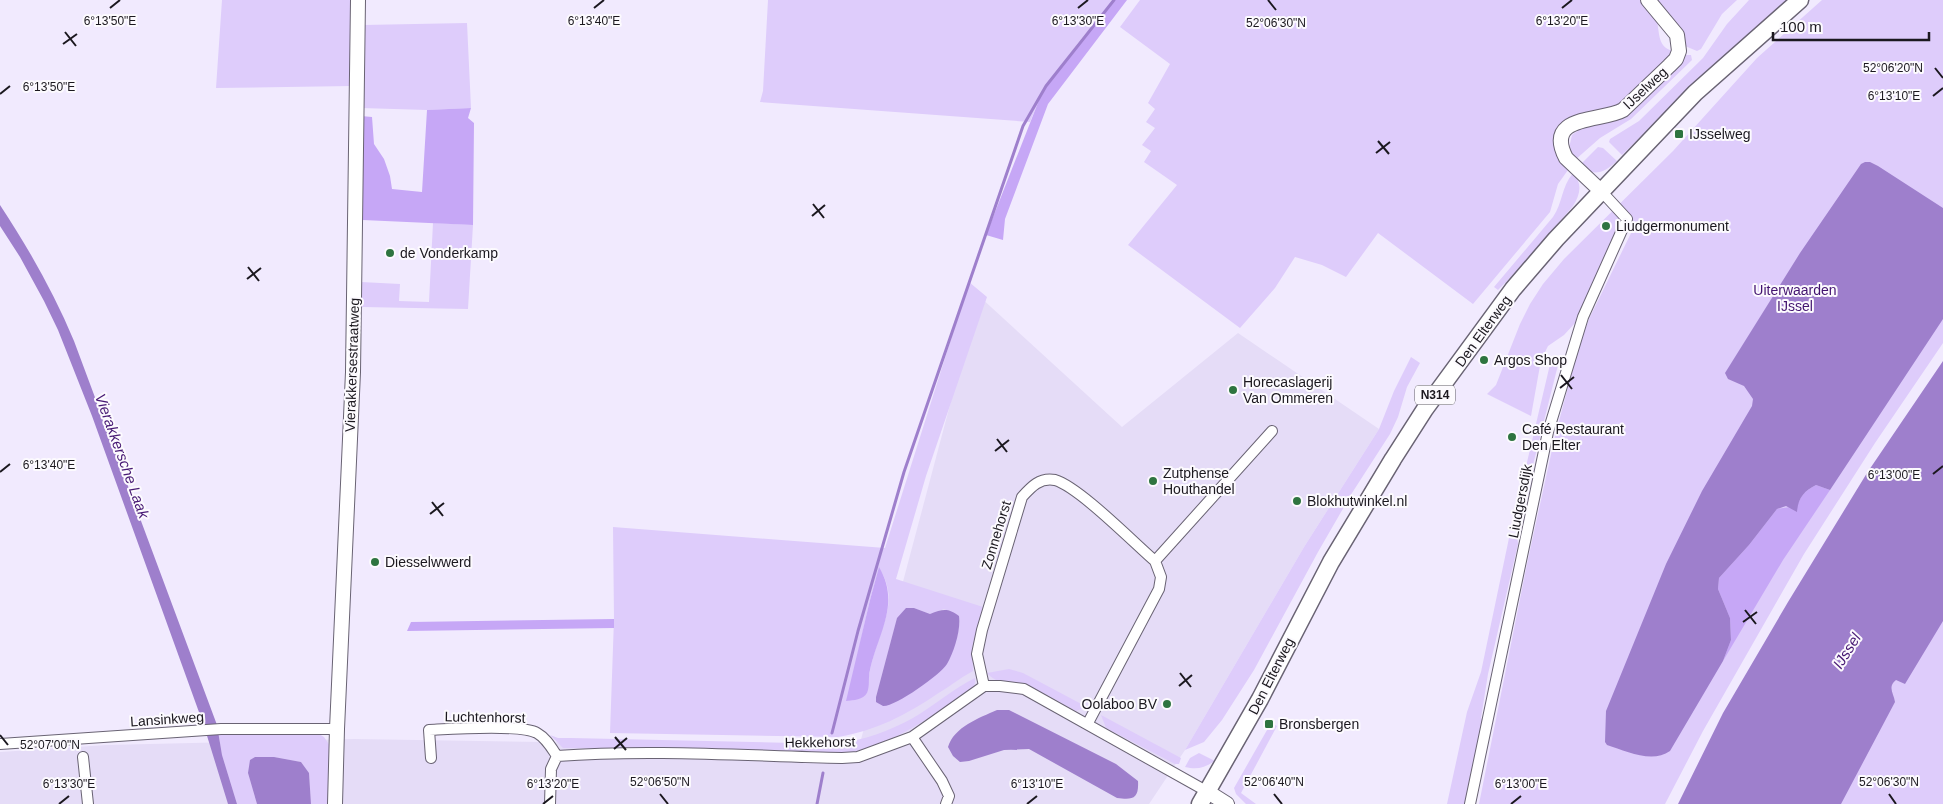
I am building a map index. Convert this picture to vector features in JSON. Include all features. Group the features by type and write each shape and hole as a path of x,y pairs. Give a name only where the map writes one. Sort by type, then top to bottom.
{"main road":[{"name":"Den Elterweg","path":"1204,798 1260,699 1330,562 1425,409 1513,289 1556,239 1695,93 1800,0"}],"street":[{"name":"Vierakkersestraatweg","path":"335,804 353,372 358,0"},
{"name":"IJselweg","path":"1602,192 1566,158 1563,151 1562,136 1570,125 1578,120 1612,115 1623,110 1676,58 1680,47 1677,34 1648,0"},
{"name":"Liudgersdijk","path":"1470,804 1548,432 1583,317 1627,219 1602,192"},
{"path":"1088,724 1159,589 1161,576 1155,561 1272,431"},
{"name":"Zonnehorst","path":"984,686 977,654 982,630 1022,497 1035,483 1054,480 1075,490 1155,561"},
{"path":"984,686 1024,689 1088,724 1204,798 1227,804"},
{"name":"Hekkehorst","path":"557,756 580,754 684,754 858,757 912,737 984,686"},
{"name":"Luchtenhorst","path":"431,758 429,730 472,728 527,729 537,732 546,739 557,756"},
{"name":"Lansinkweg","path":"0,744 221,729 337,729"},
{"path":"912,737 942,781 949,796 946,804"},
{"path":"550,804 551,769 557,756"},
{"path":"83,757 88,804"}],"shaded area":[{"path":"1113,0 1127,0 1048,104 1005,219 1003,240 986,235 1043,90"},
{"path":"471,108 468,118 474,123 473,225 363,220 361,116 372,117 374,144 384,159 392,189 422,192 427,110"},
{"path":"979,296 1122,427 1238,333 1379,429 1304,547 1185,750 1149,804 0,804 0,752 107,745 354,739 859,747"},
{"path":"1816,485 1830,490 1783,560 1723,661 1731,640 1730,618 1718,589 1719,578 1749,545 1777,509 1797,506 1804,493"},
{"path":"879,567 888,594 886,618 870,670 867,693 861,698 846,701 870,600"},
{"path":"614,619 614,628 407,631 411,622"}],"green space":[{"path":"222,0 353,0 350,39 351,86 216,88"},
{"path":"768,0 1113,0 1056,73 1037,105 1030,122 760,102 763,91"},
{"path":"1140,0 1642,0 1655,15 1663,46 1673,51 1669,60 1615,108 1577,115 1559,158 1568,170 1558,184 1550,212 1473,304 1378,233 1346,277 1322,265 1295,257 1275,288 1240,328 1128,245 1177,185 1144,162 1151,151 1142,145 1155,128 1146,122 1155,109 1148,103 1170,64 1120,27"},
{"path":"1654,0 1737,0 1722,14 1701,49 1697,51 1685,46"},
{"path":"1749,0 1789,0 1723,57 1622,155 1609,142 1610,139 1639,121 1703,58 1727,24"},
{"name":"Uiterwaarden IJssel","path":"1822,0 1943,0 1943,343 1875,443 1804,554 1703,731 1665,804 1479,804 1527,564 1555,436 1579,346 1589,319 1633,229 1621,224 1576,322 1564,335 1548,346 1541,360 1531,416 1487,394 1496,385 1530,304 1543,284 1564,259 1673,151 1757,58"},
{"path":"467,23 471,108 427,110 361,108 363,25"},
{"path":"1684,55 1691,55 1692,60 1631,119 1600,138 1575,160 1569,148 1572,135 1584,126 1622,118"},
{"path":"1598,147 1603,148 1617,161 1599,172 1589,172 1579,166"},
{"path":"1573,173 1578,181 1579,190 1573,206 1526,262 1498,290 1494,287 1553,217 1559,206 1566,184"},
{"path":"433,223 473,225 468,309 363,307 360,309 361,282 400,284 399,301 429,302"},
{"path":"969,282 987,297 926,476 896,579 983,607 972,647 973,671 925,702 890,721 865,731 838,737 610,733 614,619 613,527 885,548","holes":["879,568 888,590 889,600 885,621 871,664 867,693 847,701","914,608 930,614 944,609 959,616 957,635 946,665 876,697 897,619"]},
{"path":"1411,357 1420,363 1407,387 1398,417 1390,434 1352,493 1254,670 1222,720 1204,742 1185,750 1304,547 1379,429 1394,391"},
{"path":"1553,358 1559,361 1522,509 1517,511 1551,360"},
{"path":"1517,534 1518,544 1488,674 1481,718 1484,722 1465,804 1447,804 1467,712 1481,672 1509,538 1516,539"},
{"path":"1943,600 1943,804 1819,804"},
{"path":"1009,669 1023,673 1087,707 1076,711 1030,687 1018,682 996,680 987,673"},
{"path":"975,678 972,690 912,728 880,744 846,753 563,748 550,735 558,738 837,744 867,737 904,723"},
{"path":"1101,715 1181,758 1179,764 1175,764 1106,728"},
{"path":"1271,723 1277,726 1241,793 1256,804 1246,804 1236,794 1234,788"},
{"path":"217,725 319,734 324,737 332,749 332,804 311,804 309,773 301,762 274,757 255,757 248,773 257,804 237,804 222,755"},
{"path":"1199,753 1215,761 1200,768 1185,767 1190,758"}],"water":[{"path":"1865,162 1878,166 1943,208 1943,319 1830,490 1816,485 1812,487 1800,499 1797,512 1786,506 1777,509 1749,545 1719,578 1718,589 1730,618 1731,640 1723,661 1670,751 1663,755 1647,756 1607,745 1605,742 1606,711 1666,564 1702,491 1752,406 1753,399 1744,386 1728,379 1725,373 1800,253 1861,164"},
{"path":"0,205 40,272 74,341 217,725 222,755 237,804 228,804 204,726 92,416 58,330 44,301 20,257 0,226"},
{"name":"IJssel","path":"1943,361 1943,621 1905,684 1896,680 1893,683 1891,688 1895,702 1841,804 1678,804 1723,713 1788,602 1867,473"},
{"path":"906,608 914,608 930,614 942,610 952,612 959,616 958,634 952,653 943,669 907,696 883,706 876,702 876,697 897,618"},
{"path":"997,710 1009,710 1116,764 1138,781 1136,795 1127,799 1117,798 1029,749 1004,750 960,762 953,756 948,747 951,740 968,724"},
{"path":"255,757 274,757 301,762 309,773 311,804 257,804 248,773 250,760"}],"waterway":[{"path":"832,733 858,631 904,472 1023,126 1046,86 1114,0"},
{"path":"817,804 823,773"}],"place":[{"name":"IJsselweg","path":"1679,134"},
{"name":"Liudgermonument","path":"1606,226"},
{"name":"de Vonderkamp","path":"390,253"},
{"name":"Argos Shop","path":"1484,360"},
{"name":"Horecaslagerij Van Ommeren","path":"1233,390"},
{"name":"Café Restaurant Den Elter","path":"1512,437"},
{"name":"Zutphense Houthandel","path":"1153,481"},
{"name":"Blokhutwinkel.nl","path":"1297,501"},
{"name":"Diesselwwerd","path":"375,562"},
{"name":"Oolaboo BV","path":"1167,704"},
{"name":"Bronsbergen","path":"1269,724"}],"water label":[{"name":"Vierakkersche Laak","path":"122,456"}]}
